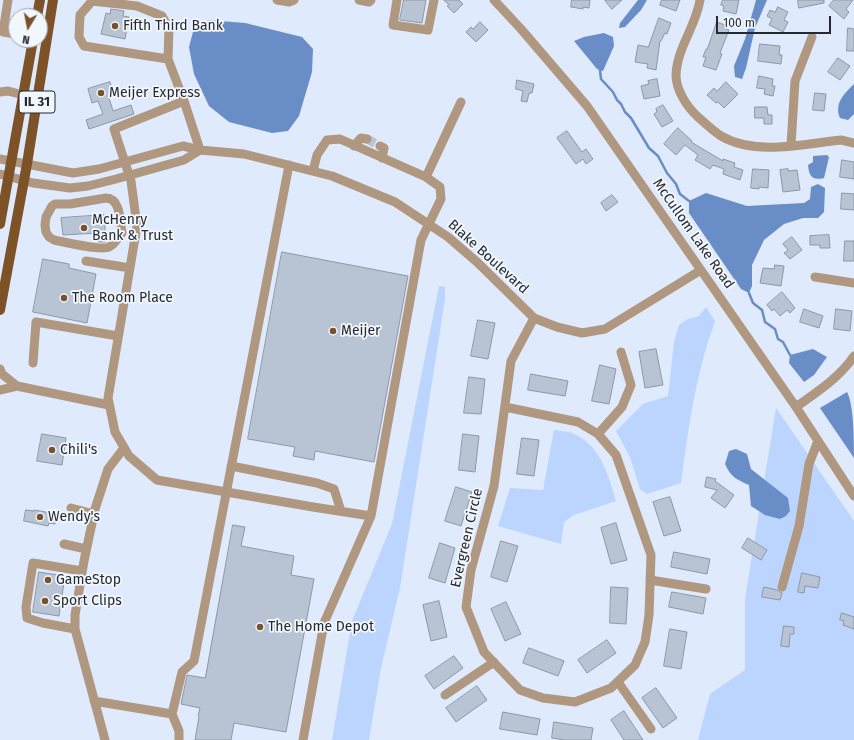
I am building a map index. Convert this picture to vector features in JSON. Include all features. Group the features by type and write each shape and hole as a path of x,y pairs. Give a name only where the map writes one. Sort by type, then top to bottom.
{"main road":[{"name":"IL 31","path":"0,310 53,0"},
{"name":"IL 31","path":"0,224 4,176 12,161 32,48"}],"street":[{"path":"1,31 3,15 8,0"},
{"path":"4,176 70,188 88,186 184,160 200,150 168,59 169,28 162,16 137,6 92,0 80,16 79,37 84,46 168,59"},
{"path":"277,0 288,2 294,0"},
{"path":"358,0 368,2 371,0"},
{"path":"397,0 393,25 428,30 434,0"},
{"name":"McCullom Lake Road","path":"494,0 522,29 587,106 796,407 854,496"},
{"path":"700,0 692,26 678,59 676,76 681,95 690,109 721,136 739,143 758,147 840,140 854,143"},
{"path":"791,145 795,82 812,37"},
{"path":"0,92 23,95"},
{"path":"184,101 114,129 131,181 137,226 108,398 115,432 129,456 157,480 371,516"},
{"path":"426,177 461,102"},
{"path":"354,146 361,138 367,139"},
{"path":"303,740 324,623 371,516 421,240 441,199 440,187 426,177 340,139 327,140 317,155 313,172"},
{"name":"Blake Boulevard","path":"0,158 73,173 99,169 183,146 200,150 244,154 332,176 395,202 448,237 477,262 534,318 557,327 582,333 605,329 701,270"},
{"path":"380,146 384,148 382,158"},
{"path":"179,740 179,731 172,714 182,672 194,661 289,165"},
{"path":"110,198 117,204 122,233 116,242 106,248 98,248 54,240 49,237 46,232 46,218 52,206 55,204 70,204 110,198"},
{"path":"122,233 135,235"},
{"path":"86,261 130,268"},
{"path":"815,277 854,283"},
{"name":"Evergreen Circle","path":"505,407 578,422 598,434 616,455 651,555 649,615 645,642 635,666 611,688 574,702 543,698 520,690 484,652 466,607 471,570 494,486 511,361 534,318"},
{"path":"34,363 36,322 118,336"},
{"path":"598,434 622,407 630,385 621,352"},
{"path":"796,407 834,379 854,356"},
{"path":"0,369 2,374 17,386"},
{"path":"0,390 17,386 109,405"},
{"path":"782,587 798,526 809,464 818,441"},
{"path":"105,740 75,629 75,616 86,549 94,514 108,469 124,448"},
{"path":"231,466 316,482 334,489 340,511"},
{"path":"71,508 94,514"},
{"path":"64,544 86,549"},
{"path":"75,629 43,623 27,618 26,607 33,563 82,571"},
{"path":"650,580 706,589"},
{"path":"445,695 494,662"},
{"path":"618,682 651,728"},
{"path":"94,701 172,714"}],"shaded area":[{"path":"638,0 647,0 641,10 625,27 619,28 620,23"},
{"path":"756,0 767,0 755,28 742,79 735,77 734,66 745,39"},
{"path":"209,20 245,23 302,37 313,49 312,72 299,116 288,131 272,133 229,122 209,106 194,74 189,47 194,28"},
{"path":"604,33 613,37 614,46 603,71 597,69 574,41 584,37"},
{"path":"854,84 854,114 848,120 840,118 838,113 839,103"},
{"path":"827,155 829,157 824,178 817,179 812,177 809,172 808,165 813,162 813,156"},
{"path":"818,184 825,188 824,212 818,218 803,218 784,224 764,240 752,265 752,286 749,293 741,289 689,213 689,201 706,193 747,206 804,203 810,199 811,187"},
{"path":"439,286 445,287 445,299 400,588 381,668 369,740 332,740 352,621 392,524"},
{"path":"706,307 715,321 708,341 698,381 690,421 681,483 647,494 640,489 630,457 616,431 643,404 668,396 674,342 679,325 688,319 699,316"},
{"path":"813,349 827,357 814,375 804,382 789,363 790,355"},
{"path":"847,392 852,414 854,458 820,408"},
{"path":"776,408 854,521 854,740 698,740 710,694 745,670 745,599"},
{"path":"554,430 566,431 582,438 597,453 610,481 616,501 574,515 564,522 561,544 498,526 510,488 543,490"},
{"path":"736,449 747,454 751,469 788,498 790,511 786,516 780,519 765,515 751,506 749,485 734,477 729,472 725,464 729,451"}],"building":[{"path":"404,0 426,0 422,23 400,20"},
{"path":"444,0 459,0 463,4 454,13 447,6 449,5"},
{"path":"572,0 590,0 589,8 583,7 583,9 571,7"},
{"path":"605,0 622,0 612,9"},
{"path":"662,0 680,0 676,11 660,5"},
{"path":"723,0 739,0 736,14 723,11 724,6 721,5"},
{"path":"798,0 824,0 824,3 799,8"},
{"path":"834,0 853,0 846,9 849,12 844,19 829,6"},
{"path":"778,7 788,12 784,20 788,22 783,32 769,25 772,19 767,16 770,10 775,12"},
{"name":"Fifth Third Bank","path":"111,9 124,11 123,16 129,17 125,39 101,34 106,13 110,14"},
{"path":"659,18 671,23 667,34 665,33 660,41 656,70 647,68 648,64 635,62 638,45 648,47"},
{"path":"480,22 488,30 476,42 466,32 471,27 473,29"},
{"path":"717,22 725,25 724,28 729,30 720,53 722,54 716,70 703,66 706,57 703,57"},
{"path":"848,28 854,29 854,51 847,51"},
{"path":"760,44 780,46 779,55 782,55 781,64 758,61"},
{"path":"838,58 850,66 840,80 828,72"},
{"path":"759,76 773,79 772,86 775,86 773,96 764,94 765,89 757,88"},
{"path":"657,79 660,96 644,99 641,86 649,84 648,81"},
{"path":"517,80 534,84 532,93 529,93 527,102 521,101 523,91 516,89"},
{"path":"110,82 114,95 109,98 113,111 131,105 134,114 89,129 86,120 103,114 98,101 92,103 88,89"},
{"path":"726,82 738,94 724,108 707,95 714,88 717,91"},
{"path":"815,93 826,94 824,111 813,110"},
{"path":"663,105 673,121 662,127 654,114 657,112 656,109"},
{"path":"755,107 767,107 768,115 772,115 772,124 764,124 764,118 755,118"},
{"path":"678,128 692,141 691,142 723,161 723,159 735,163 734,167 743,170 740,180 723,174 724,169 713,165 710,169 695,160 698,155 685,145 676,155 664,144"},
{"path":"567,131 582,152 586,149 593,159 586,164 583,159 576,164 557,138"},
{"path":"842,160 854,162 854,179 840,177"},
{"path":"753,169 769,170 768,188 751,188"},
{"path":"788,169 788,171 797,170 800,190 783,192 780,170"},
{"path":"842,193 854,194 854,210 841,209"},
{"path":"612,195 618,202 606,211 601,203"},
{"path":"104,215 106,242 98,242 98,233 63,235 61,218"},
{"path":"829,235 830,248 820,248 820,245 810,245 810,236"},
{"path":"792,237 802,250 790,259 784,253 788,250 783,244"},
{"path":"845,241 854,241 854,261 844,261"},
{"name":"Meijer","path":"282,252 408,276 374,462 315,451 314,460 293,456 295,447 248,439"},
{"path":"43,259 69,264 69,268 96,274 87,323 33,312"},
{"path":"775,265 784,266 781,286 760,283 763,268 774,269"},
{"path":"782,292 795,308 790,313 787,310 780,316 774,309 772,311 767,305"},
{"path":"804,309 823,316 819,328 800,322"},
{"path":"836,309 852,311 850,331 834,329"},
{"path":"478,320 495,323 488,359 471,356"},
{"path":"656,349 663,385 645,388 639,352"},
{"path":"600,365 616,369 609,404 592,401"},
{"path":"531,374 568,381 565,396 528,390"},
{"path":"469,377 485,379 481,414 464,413"},
{"name":"Chili's","path":"42,434 66,438 62,465 37,461"},
{"path":"463,434 479,436 475,472 459,470"},
{"path":"522,438 539,440 534,476 517,474"},
{"path":"707,477 716,479 715,481 734,495 725,508 711,498 717,490 705,487"},
{"path":"456,487 472,492 461,526 445,521"},
{"path":"670,497 681,531 664,536 653,502"},
{"name":"Wendy's","path":"26,510 57,514 55,524 49,523 48,526 24,521"},
{"path":"616,523 627,560 611,564 601,528"},
{"name":"The Home Depot","path":"233,525 245,527 241,546 294,556 291,575 314,579 286,732 234,723 231,740 195,740 200,708 181,704 187,675 205,678"},
{"path":"748,538 767,550 761,560 742,548"},
{"path":"501,541 518,546 507,582 491,577"},
{"path":"440,543 455,548 445,583 429,578"},
{"path":"674,552 710,559 707,574 671,567"},
{"path":"39,572 65,576 59,616 33,612"},
{"path":"802,573 820,577 818,588 805,586 804,593 798,592"},
{"path":"611,587 628,588 626,624 610,623"},
{"path":"764,587 777,590 782,593 780,600 762,597"},
{"path":"672,592 706,598 703,614 669,607"},
{"path":"439,601 447,637 431,641 423,605"},
{"path":"506,602 521,634 505,641 491,609"},
{"path":"842,613 854,617 854,629 843,625 844,621 840,620"},
{"path":"784,626 794,627 794,634 790,634 789,647 781,646"},
{"path":"670,629 687,632 681,669 664,666"},
{"path":"607,640 616,653 587,673 578,660"},
{"path":"529,648 564,661 558,676 523,663"},
{"path":"454,656 463,668 434,689 425,676"},
{"path":"477,686 487,700 456,722 446,708"},
{"path":"656,688 677,718 663,728 642,698"},
{"path":"624,711 643,740 624,740 611,720"},
{"path":"503,712 540,719 537,735 500,729"},
{"path":"554,722 593,728 591,740 564,740 552,738"}],"waterway":[{"path":"600,70 601,79 613,92 649,148 658,156 667,173 676,184 680,194 689,201"},
{"path":"749,293 753,303 762,310 765,322 775,329 778,339 783,342 790,355"}],"tunnel":[{"path":"367,139 380,146"}],"place":[{"name":"Fifth Third Bank","path":"115,26"},
{"name":"Meijer Express","path":"101,93"},
{"name":"McHenry Bank & Trust","path":"84,228"},
{"name":"The Room Place","path":"64,298"},
{"name":"Meijer","path":"333,331"},
{"name":"Chili's","path":"52,450"},
{"name":"Wendy's","path":"40,517"},
{"name":"GameStop","path":"48,580"},
{"name":"Sport Clips","path":"45,601"},
{"name":"The Home Depot","path":"260,627"}]}
